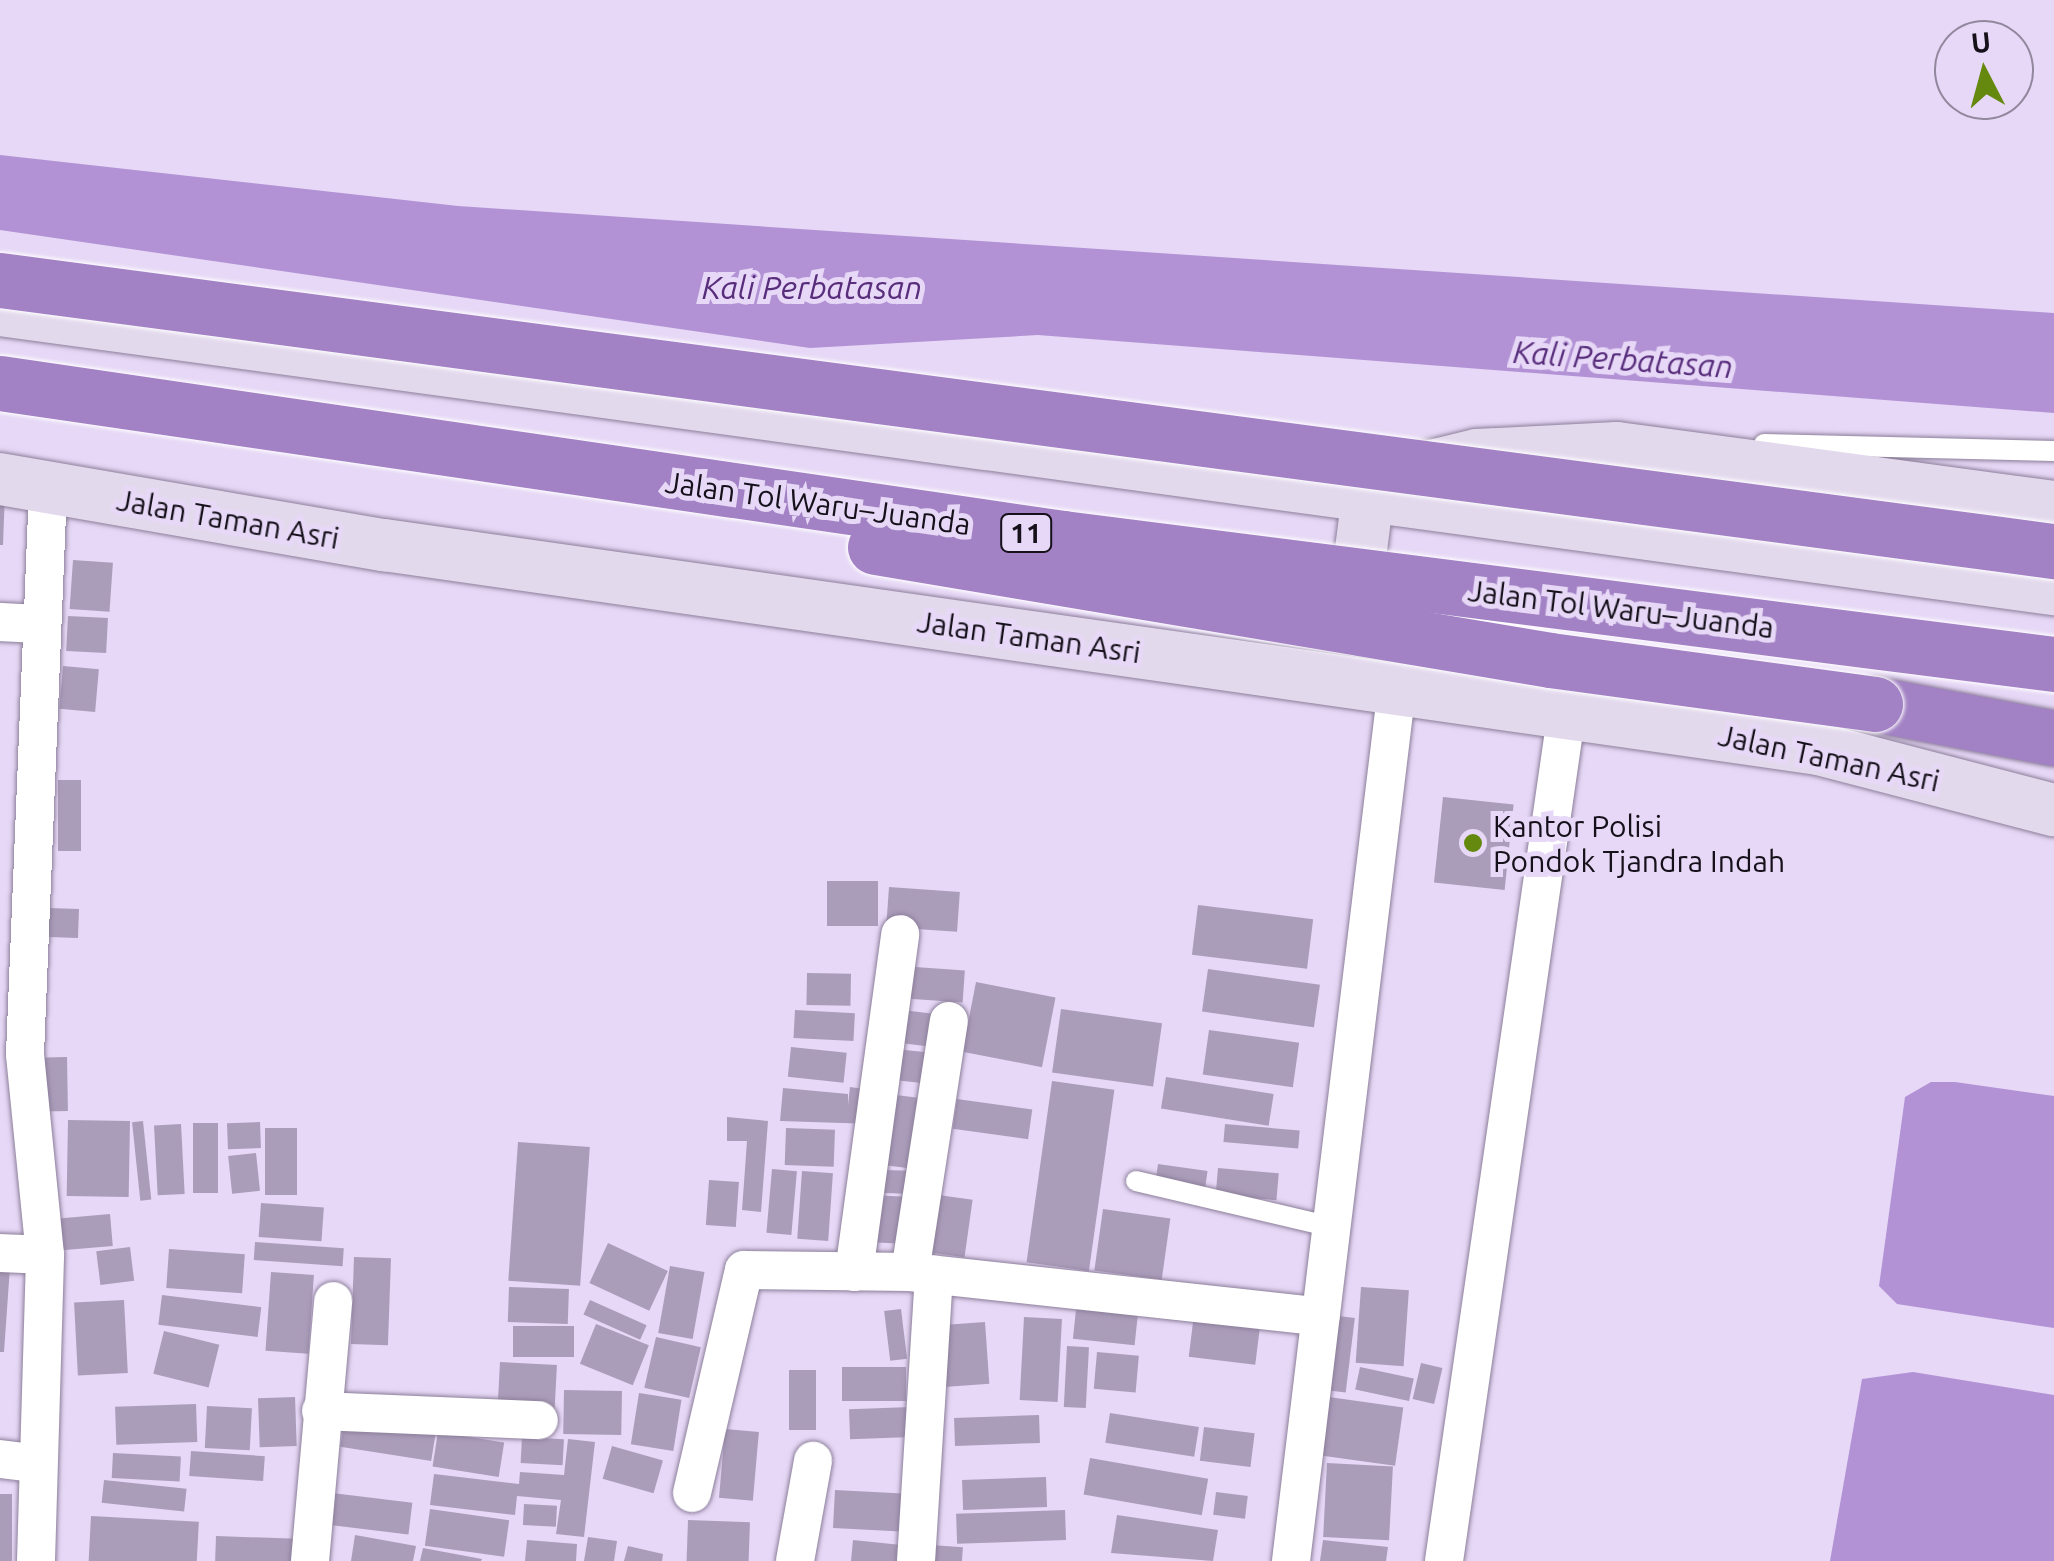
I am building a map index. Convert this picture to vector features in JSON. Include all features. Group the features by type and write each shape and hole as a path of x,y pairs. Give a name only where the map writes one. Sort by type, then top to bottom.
{"highway":[{"path":"0,280 2054,552"},
{"name":"Jalan Tol Waru–Juanda","path":"0,382 607,473 2054,664"},
{"path":"607,473 696,514 966,564 2054,738"}],"main road":[{"path":"0,310 2054,588"},
{"path":"1345,681 1368,494 1395,475 1477,456 1617,448 2054,507"},
{"name":"Jalan Taman Asri","path":"24,484 1860,757 2054,810"}],"street":[{"path":"24,484 14,818 13,1053 45,1255 18,1461 36,1561"},
{"path":"1291,1561 1398,687"},
{"path":"1444,1561 1567,711"},
{"path":"854,1272 900,934"},
{"path":"916,1561 922,1273 949,1021"},
{"path":"0,1253 45,1255"},
{"path":"692,1494 738,1273 922,1273 1321,1317"},
{"path":"310,1561 333,1301"},
{"path":"322,1410 538,1420"},
{"path":"795,1561 813,1462"}],"lane":[{"path":"1617,448 2054,451"},
{"path":"1136,1181 1332,1227"}],"water":[{"name":"Kali Perbatasan","path":"0,155 458,206 2054,313 2054,413 1038,335 810,348 0,230"},
{"path":"1931,1082 2054,1096 2054,1328 1897,1304 1879,1286 1905,1097"},
{"path":"1913,1372 2054,1395 2054,1561 1830,1561 1862,1379"}],"building":[{"path":"0,491 5,491 3,545 0,545"},
{"path":"73,560 113,563 109,612 70,609"},
{"path":"68,616 108,618 106,653 66,651"},
{"path":"63,666 99,669 95,712 59,709"},
{"path":"58,780 81,780 81,851 58,851"},
{"name":"Kantor Polisi Pondok Tjandra Indah","path":"1443,797 1514,804 1505,890 1434,883"},
{"path":"827,881 878,881 878,926 827,926"},
{"path":"889,887 960,892 957,932 886,927"},
{"path":"1198,905 1313,919 1307,969 1192,955"},
{"path":"49,908 79,909 78,938 48,937"},
{"path":"901,966 965,970 963,1002 899,998"},
{"path":"1208,969 1320,985 1314,1027 1202,1012"},
{"path":"807,973 851,974 850,1006 806,1005"},
{"path":"976,982 1056,997 1042,1067 962,1052"},
{"path":"894,1009 946,1015 942,1048 890,1042"},
{"path":"1061,1009 1162,1023 1153,1087 1052,1072"},
{"path":"795,1010 855,1013 853,1041 794,1038"},
{"path":"1209,1030 1299,1043 1293,1087 1203,1075"},
{"path":"791,1047 847,1053 844,1083 788,1077"},
{"path":"895,1049 941,1054 938,1085 892,1080"},
{"path":"45,1057 67,1057 68,1111 46,1111"},
{"path":"1166,1077 1274,1094 1269,1126 1161,1109"},
{"path":"1052,1081 1114,1090 1089,1271 1027,1262"},
{"path":"850,1087 878,1091 873,1124 780,1121 783,1088 848,1094 848,1105"},
{"path":"896,1095 922,1098 913,1169 887,1165"},
{"path":"957,1099 1032,1110 1028,1139 953,1129"},
{"path":"727,1117 768,1121 761,1212 742,1210 747,1141 727,1141"},
{"path":"68,1120 130,1121 129,1197 67,1196"},
{"path":"143,1121 151,1200 140,1201 132,1122"},
{"path":"260,1122 261,1148 228,1149 227,1123"},
{"path":"193,1123 218,1123 218,1193 193,1193"},
{"path":"181,1124 185,1194 158,1195 154,1125"},
{"path":"1225,1124 1300,1131 1298,1148 1223,1142"},
{"path":"265,1128 297,1128 297,1195 265,1195"},
{"path":"786,1128 835,1130 834,1167 785,1165"},
{"path":"518,1142 590,1147 580,1286 508,1281"},
{"path":"256,1153 260,1191 232,1194 228,1156"},
{"path":"1158,1164 1208,1171 1205,1189 1155,1182"},
{"path":"1218,1168 1279,1173 1276,1200 1216,1195"},
{"path":"772,1169 797,1171 791,1235 766,1233"},
{"path":"885,1170 917,1171 916,1194 884,1193"},
{"path":"802,1171 833,1173 828,1241 797,1239"},
{"path":"709,1180 739,1182 736,1227 706,1225"},
{"path":"931,1194 973,1200 965,1257 923,1251"},
{"path":"870,1195 910,1197 907,1244 868,1242"},
{"path":"261,1203 324,1207 321,1241 259,1237"},
{"path":"1103,1209 1170,1218 1162,1280 1094,1270"},
{"path":"110,1214 113,1246 59,1251 56,1219"},
{"path":"255,1242 344,1248 343,1266 254,1260"},
{"path":"608,1243 668,1271 649,1311 589,1283"},
{"path":"130,1247 134,1281 100,1285 96,1251"},
{"path":"169,1249 245,1254 242,1293 166,1288"},
{"path":"354,1257 391,1258 388,1345 351,1344"},
{"path":"0,1266 10,1267 4,1352 0,1352"},
{"path":"670,1266 704,1272 693,1339 658,1333"},
{"path":"271,1272 314,1275 308,1354 265,1351"},
{"path":"509,1287 569,1289 568,1324 508,1322"},
{"path":"1361,1287 1409,1290 1404,1366 1356,1363"},
{"path":"162,1295 261,1307 258,1337 158,1325"},
{"path":"124,1300 128,1373 78,1376 74,1303"},
{"path":"590,1300 647,1325 640,1340 583,1315"},
{"path":"1077,1300 1139,1306 1135,1345 1073,1339"},
{"path":"901,1309 907,1359 890,1361 884,1311"},
{"path":"1194,1314 1261,1322 1255,1365 1189,1357"},
{"path":"1330,1315 1355,1318 1346,1392 1321,1389"},
{"path":"1024,1317 1062,1319 1058,1402 1020,1400"},
{"path":"985,1322 989,1384 937,1387 933,1326"},
{"path":"596,1324 649,1345 633,1385 580,1364"},
{"path":"513,1326 574,1326 574,1357 513,1357"},
{"path":"164,1331 219,1345 209,1387 153,1374"},
{"path":"656,1337 701,1347 689,1398 644,1388"},
{"path":"1067,1346 1089,1347 1086,1408 1064,1407"},
{"path":"1097,1352 1139,1356 1136,1393 1094,1389"},
{"path":"500,1362 557,1365 555,1410 498,1407"},
{"path":"1421,1363 1442,1368 1434,1404 1413,1399"},
{"path":"842,1367 906,1367 906,1401 842,1401"},
{"path":"1360,1367 1414,1378 1409,1401 1355,1389"},
{"path":"789,1370 816,1370 816,1430 789,1430"},
{"path":"564,1390 622,1391 621,1435 563,1434"},
{"path":"639,1393 681,1400 673,1451 631,1444"},
{"path":"295,1397 297,1446 260,1447 258,1398"},
{"path":"1329,1397 1403,1407 1395,1466 1321,1455"},
{"path":"196,1404 197,1442 116,1445 115,1407"},
{"path":"207,1406 252,1408 250,1450 205,1448"},
{"path":"911,1407 912,1437 850,1439 849,1409"},
{"path":"1110,1413 1199,1427 1194,1457 1105,1443"},
{"path":"1039,1415 1040,1443 955,1446 954,1418"},
{"path":"345,1417 436,1431 431,1461 340,1447"},
{"path":"1204,1427 1255,1433 1250,1467 1200,1461"},
{"path":"725,1429 759,1432 753,1501 719,1498"},
{"path":"438,1432 504,1442 499,1477 433,1467"},
{"path":"522,1437 564,1439 563,1465 521,1463"},
{"path":"568,1439 595,1442 584,1537 556,1534 561,1500 517,1496 515,1515 430,1505 434,1474 519,1484 520,1472 564,1475"},
{"path":"612,1446 663,1461 654,1493 603,1479"},
{"path":"191,1451 265,1456 263,1481 189,1476"},
{"path":"113,1453 181,1457 180,1482 112,1478"},
{"path":"1090,1458 1208,1479 1202,1515 1084,1494"},
{"path":"1327,1463 1393,1466 1389,1540 1323,1537"},
{"path":"1046,1477 1047,1507 963,1510 962,1480"},
{"path":"104,1480 187,1489 184,1512 102,1503"},
{"path":"835,1490 903,1494 901,1532 833,1528"},
{"path":"324,1492 412,1503 408,1535 320,1524"},
{"path":"1216,1492 1248,1496 1245,1519 1213,1515"},
{"path":"0,1494 12,1494 12,1561 0,1561"},
{"path":"524,1504 557,1506 556,1527 523,1525"},
{"path":"430,1509 509,1520 504,1557 425,1546"},
{"path":"1065,1510 1066,1540 957,1544 956,1514"},
{"path":"1117,1515 1218,1530 1213,1561 1111,1553"},
{"path":"91,1516 199,1522 197,1561 89,1561"},
{"path":"688,1520 750,1522 749,1561 687,1561"},
{"path":"355,1535 416,1546 413,1561 351,1561"},
{"path":"216,1536 298,1539 297,1561 215,1561"},
{"path":"588,1537 617,1541 614,1561 584,1561"},
{"path":"527,1540 577,1544 576,1561 525,1561"},
{"path":"853,1540 911,1546 909,1561 851,1561"},
{"path":"1323,1540 1388,1547 1386,1561 1320,1561"},
{"path":"931,1545 963,1547 962,1561 930,1561"},
{"path":"628,1546 663,1554 662,1561 624,1561"},
{"path":"423,1548 482,1559 420,1561"}],"place":[{"name":"Kantor Polisi Pondok Tjandra Indah","path":"1473,843"}]}
